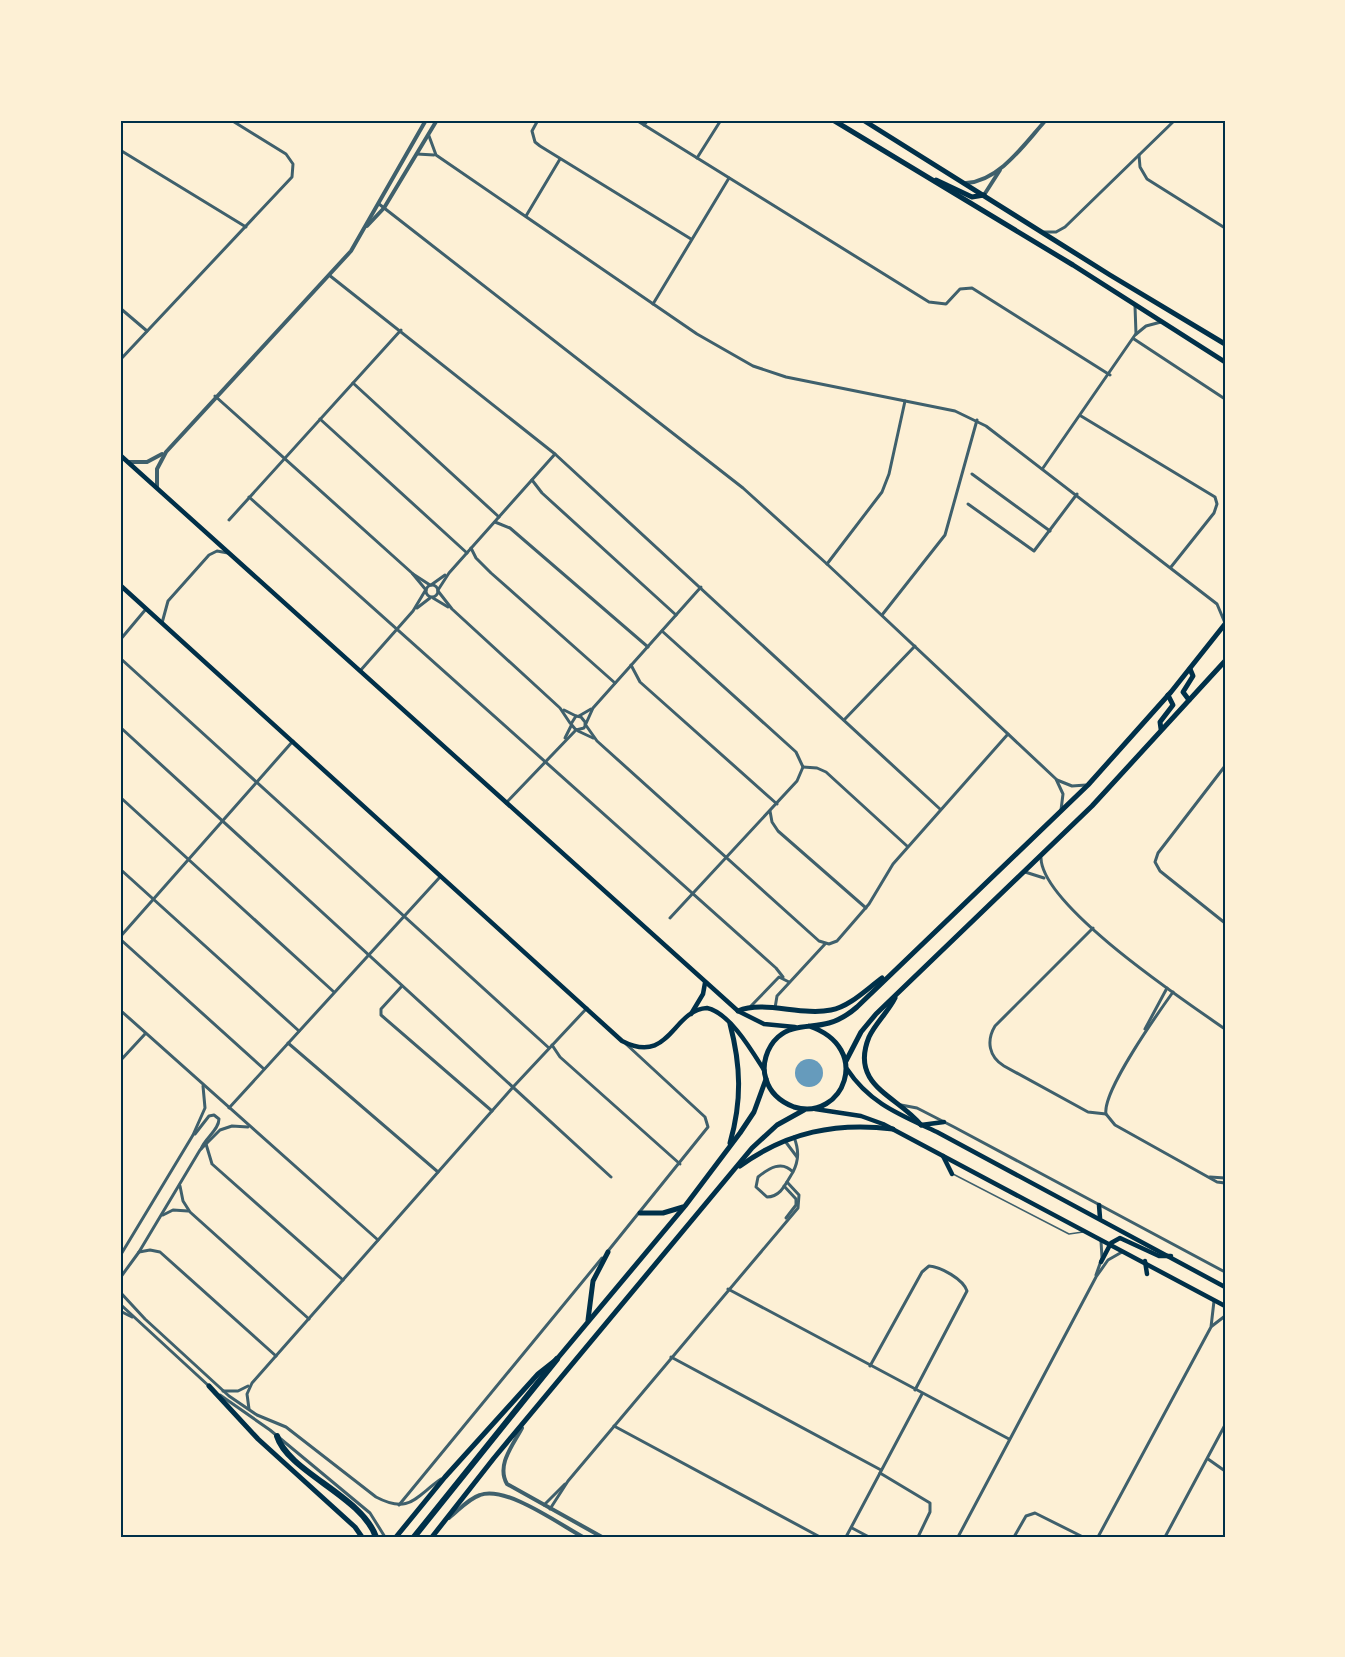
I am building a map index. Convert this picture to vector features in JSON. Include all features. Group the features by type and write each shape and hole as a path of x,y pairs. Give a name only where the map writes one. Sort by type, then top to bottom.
{"highway":[{"path":"414,1537 557,1359"},
{"path":"277,1436 288,1454 368,1522 376,1537"}],"main road":[{"path":"833,120 932,178 1225,362"},
{"path":"863,120 1225,344"},
{"path":"932,178 972,196 984,195"},
{"path":"120,455 705,983 738,1011 764,1024 809,1026 830,1023 849,1014 1088,785 1168,695 1225,625"},
{"path":"120,585 622,1041 640,1047 659,1043 691,1014 702,1008 711,1009 745,1040 780,1100 804,1110"},
{"path":"815,1109 837,1094 844,1082 847,1065 861,1032 1092,806 1225,661"},
{"path":"1189,700 1183,692 1193,676 1190,669"},
{"path":"1161,729 1160,722 1173,705 1168,695"},
{"path":"738,1011 751,1006 775,1010 832,1010 891,973"},
{"path":"691,1014 703,994 705,983"},
{"path":"897,995 886,1016 871,1034 866,1059 868,1075 884,1096 901,1104 921,1125"},
{"path":"729,1147 737,1118 740,1085 739,1061 730,1024"},
{"path":"809,1026 829,1035 837,1042 847,1065 871,1099 888,1110 1100,1218 1225,1287"},
{"path":"764,1070 768,1052 778,1037 798,1027"},
{"path":"396,1537 445,1477 538,1374 557,1359 685,1206 754,1112 766,1079"},
{"path":"432,1537 734,1170 768,1131 804,1110 815,1109 861,1116 893,1129 1145,1261 1225,1306"},
{"path":"921,1125 944,1122"},
{"path":"734,1170 755,1155 794,1137 838,1126 893,1129"},
{"path":"943,1155 952,1174"},
{"path":"1099,1205 1100,1218"},
{"path":"640,1213 663,1213 685,1206"},
{"path":"1101,1262 1111,1244 1122,1238 1155,1255 1171,1256"},
{"path":"586,1324 592,1308 593,1281 608,1252"},
{"path":"1145,1261 1147,1274"},
{"path":"209,1386 258,1439 355,1527 362,1537"}],"street":[{"path":"120,360 292,177 293,164 286,154 231,120"},
{"path":"157,487 157,469 166,452 215,396 351,251 367,227 426,120"},
{"path":"367,227 384,208 437,120"},
{"path":"538,120 532,131 535,142 691,239"},
{"path":"636,120 929,302 946,304 960,289 972,288 1110,375"},
{"path":"644,125 648,120"},
{"path":"697,158 721,120"},
{"path":"966,183 984,180 1002,166 1046,120"},
{"path":"1042,232 1062,230 1175,120"},
{"path":"428,134 436,155"},
{"path":"120,157 122,151 246,227"},
{"path":"416,154 436,155 718,347 761,369 955,411 977,420 1077,494 1217,604 1225,625"},
{"path":"1138,156 1140,167 1148,179 1225,228"},
{"path":"526,216 560,159"},
{"path":"984,195 1002,166"},
{"path":"653,304 729,178"},
{"path":"379,204 707,459 827,564 1056,779 1072,786 1088,785"},
{"path":"329,275 555,454 702,587 940,809"},
{"path":"1134,337 1137,321 1135,306"},
{"path":"120,308 147,331"},
{"path":"1043,468 1110,375 1134,337 1146,326 1161,322"},
{"path":"229,520 400,330"},
{"path":"1134,337 1225,399"},
{"path":"353,383 499,517"},
{"path":"215,396 412,573 438,590 452,609 560,708 571,725 597,741 825,944"},
{"path":"827,564 882,492 889,474 905,401"},
{"path":"1081,416 1215,497 1217,509 1171,567"},
{"path":"320,419 467,552"},
{"path":"882,615 945,535 977,420"},
{"path":"129,462 147,462 166,452"},
{"path":"413,611 432,597 467,552 555,454"},
{"path":"972,474 1050,531"},
{"path":"532,480 542,493 676,615"},
{"path":"968,504 1030,551 1036,550 1077,494"},
{"path":"249,497 789,982"},
{"path":"495,522 510,528 648,647"},
{"path":"471,548 476,558 491,573 615,683"},
{"path":"162,623 168,601 209,555 217,551 229,553"},
{"path":"412,573 425,591 452,609"},
{"path":"360,671 413,611 430,585 449,573"},
{"path":"506,803 564,740 577,730 584,728 593,708 702,587"},
{"path":"1217,604 1225,605"},
{"path":"120,640 146,609"},
{"path":"662,631 796,752 803,767 797,781 777,804 670,918"},
{"path":"844,720 915,646"},
{"path":"120,658 680,1164"},
{"path":"632,665 640,682 777,804"},
{"path":"560,708 578,716 597,741"},
{"path":"564,740 578,716 593,708"},
{"path":"120,727 611,1177"},
{"path":"775,1010 775,998 825,944 837,941 866,908 888,870 1008,734"},
{"path":"264,1069 120,938 293,741"},
{"path":"1225,766 1158,853 1155,862 1160,872 1225,922"},
{"path":"803,767 817,768 826,772 908,846"},
{"path":"1056,779 1063,794 1061,810"},
{"path":"120,797 334,992"},
{"path":"770,811 772,822 778,831 866,908"},
{"path":"1041,856 1042,869 1048,881"},
{"path":"120,869 299,1031"},
{"path":"1023,872 1036,873 1048,881 1093,928 1135,965 1225,1028"},
{"path":"229,1108 441,875"},
{"path":"1093,928 995,1026 990,1043 993,1056 1000,1064 1088,1112 1106,1114"},
{"path":"751,1006 778,979 783,977"},
{"path":"403,985 381,1009 381,1015 492,1111"},
{"path":"1167,988 1107,1099 1106,1114 1115,1125 1217,1182 1225,1180"},
{"path":"1144,1034 1173,992"},
{"path":"222,1391 238,1391 252,1383 514,1086 587,1008"},
{"path":"120,1010 378,1240"},
{"path":"120,1061 146,1033"},
{"path":"399,1504 705,1133 708,1124 705,1117 622,1041"},
{"path":"288,1043 438,1172"},
{"path":"120,1254 193,1135 205,1108 202,1085"},
{"path":"901,1104 917,1108 1225,1272"},
{"path":"120,1278 139,1252 207,1137 218,1125 217,1116 209,1116 193,1135"},
{"path":"200,1150 215,1134 226,1127 250,1127"},
{"path":"793,1172 784,1166 776,1166 760,1175 756,1182 758,1190 767,1197 776,1196 787,1182 793,1172 798,1159 794,1137"},
{"path":"784,1141 798,1159"},
{"path":"206,1144 212,1164 343,1280"},
{"path":"544,1505 568,1481 800,1202 797,1192 787,1182"},
{"path":"180,1185 182,1197 190,1212 309,1319"},
{"path":"778,1230 796,1202 794,1195 784,1186"},
{"path":"161,1216 173,1210 190,1212"},
{"path":"958,1537 1096,1277 1103,1248 1101,1238"},
{"path":"139,1252 153,1250 160,1252 276,1356"},
{"path":"1096,1277 1112,1257 1126,1251"},
{"path":"870,1366 922,1272 929,1266 938,1268 961,1281 967,1291 915,1390"},
{"path":"728,1289 1009,1439"},
{"path":"120,1292 222,1391 249,1409 286,1427 376,1497 399,1504 414,1501 445,1477"},
{"path":"1098,1537 1211,1327 1214,1316 1213,1299"},
{"path":"120,1304 209,1386 277,1436 370,1514 385,1537"},
{"path":"120,1311 137,1320"},
{"path":"1211,1327 1225,1316"},
{"path":"671,1358 880,1472 930,1503 930,1512 918,1537"},
{"path":"249,1409 246,1398 252,1383"},
{"path":"846,1537 922,1394"},
{"path":"523,1425 504,1463 503,1477 513,1488 602,1537"},
{"path":"1165,1537 1225,1425"},
{"path":"614,1426 820,1537"},
{"path":"1208,1459 1225,1471"},
{"path":"550,1509 568,1481"},
{"path":"442,1524 474,1497 489,1493 513,1498 583,1537"},
{"path":"1014,1537 1026,1516 1035,1513 1083,1537"},
{"path":"852,1528 869,1537"}],"lane":[{"path":"952,1174 1070,1234 1087,1231"}],"water":[{"path":"809,1059 819,1063 823,1073 819,1083 809,1087 799,1083 795,1073 799,1063"}]}
